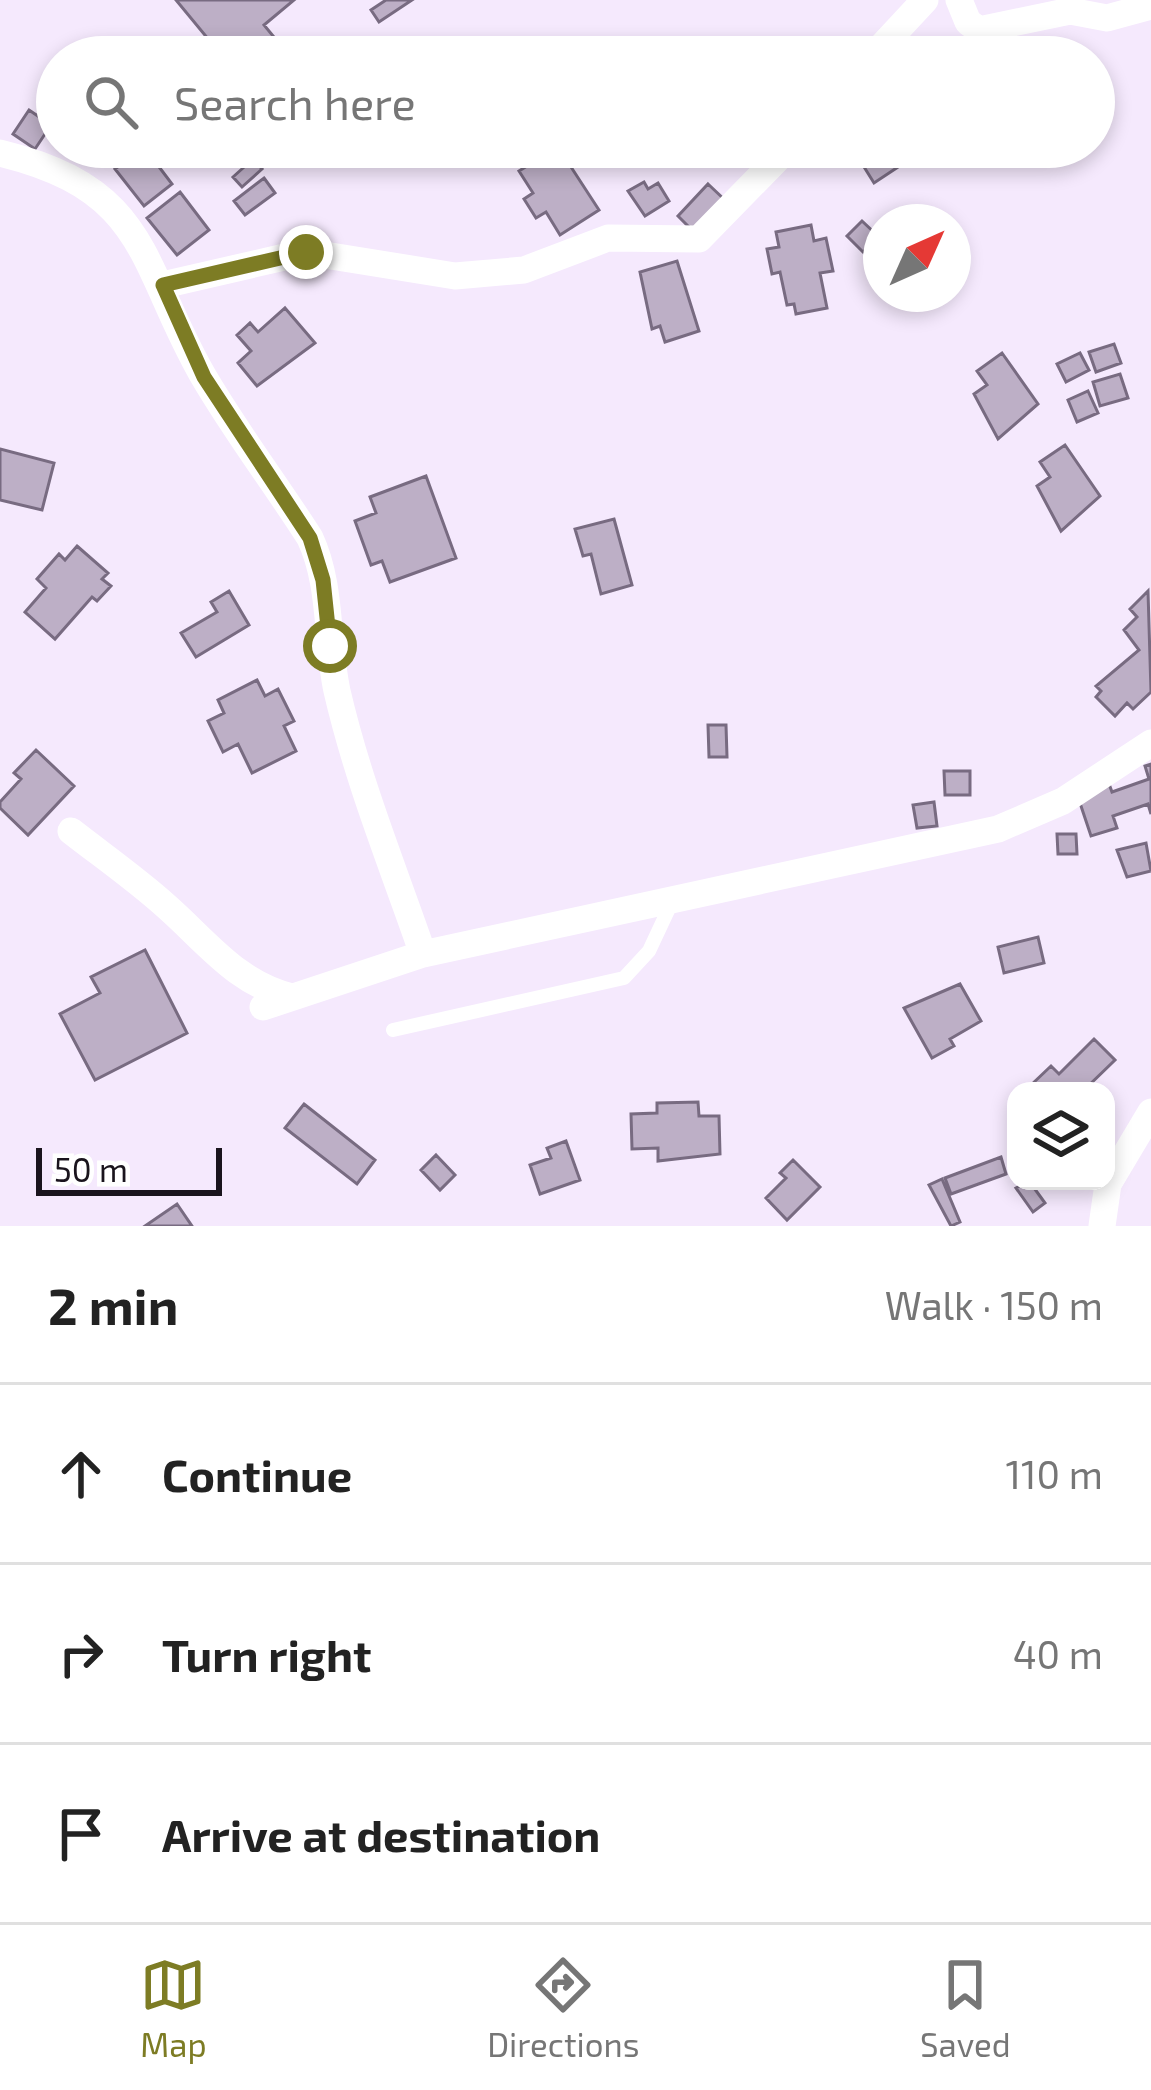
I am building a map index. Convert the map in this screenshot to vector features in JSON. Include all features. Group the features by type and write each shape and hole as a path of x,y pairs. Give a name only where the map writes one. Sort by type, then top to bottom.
{"street":[{"path":"892,36 925,0"},
{"path":"959,0 968,22 979,30 1070,11 1107,18 1151,6"},
{"path":"0,153 36,162"},
{"path":"47,168 87,188 142,244 204,377 319,558 336,685 352,753 423,954"},
{"path":"163,285 306,252 405,270 476,276 524,270 608,238 699,239 768,168"},
{"path":"263,1007 423,954 671,904 998,829 1063,801 1151,743"},
{"path":"71,831 167,907 233,969 259,988 292,997"},
{"path":"1102,1226 1108,1184 1151,1112"}],"lane":[{"path":"393,1030 624,978 649,951 671,904"}],"building":[{"path":"176,0 294,0 264,25 273,36 206,36"},
{"path":"386,0 412,0 379,22 371,10"},
{"path":"29,110 36,115 35,149 13,134"},
{"path":"160,168 172,184 144,206 115,169"},
{"path":"243,168 262,169 242,187 233,177"},
{"path":"572,168 599,210 560,235 546,212 536,218 524,199 533,193 519,171"},
{"path":"865,168 896,168 874,183"},
{"path":"264,178 275,193 245,215 234,201"},
{"path":"644,182 648,189 658,183 669,201 645,216 628,191"},
{"path":"708,184 727,202 696,234 678,216"},
{"path":"180,192 209,230 177,255 147,218"},
{"path":"863,222 863,252 847,236"},
{"path":"811,225 814,241 826,238 833,271 820,273 827,308 796,314 794,304 787,305 780,272 772,274 767,249 779,247 776,232"},
{"path":"677,261 699,331 665,342 660,326 652,329 640,272"},
{"path":"285,308 315,343 257,386 238,363 251,351 237,335 250,323 258,332"},
{"path":"1114,344 1121,363 1096,372 1089,352"},
{"path":"1002,353 1038,404 998,439 974,394 987,385 977,371"},
{"path":"1080,353 1089,370 1066,382 1057,364"},
{"path":"1120,374 1128,398 1100,406 1093,382"},
{"path":"1088,391 1098,413 1077,422 1068,400"},
{"path":"1065,445 1100,496 1061,531 1037,486 1050,477 1040,462"},
{"path":"0,449 54,463 42,510 0,500"},
{"path":"426,476 456,558 390,582 382,561 371,565 355,521 376,513 370,497"},
{"path":"614,519 632,585 601,594 591,554 583,556 575,529"},
{"path":"77,546 108,573 102,579 111,586 97,601 92,597 55,639 25,612 46,588 37,579 59,554 65,560"},
{"path":"229,591 249,625 196,657 181,633 217,612 211,602"},
{"path":"1148,591 1151,692 1133,709 1127,703 1115,716 1096,697 1101,691 1096,686 1139,650 1124,630 1137,617 1130,609"},
{"path":"257,680 265,696 278,689 294,721 284,726 296,751 252,773 238,744 223,752 208,721 224,713 218,700"},
{"path":"708,725 726,725 727,757 709,757"},
{"path":"36,750 74,786 28,835 0,808 0,802 21,779 14,773"},
{"path":"1151,764 1151,814 1148,804 1113,816 1117,828 1091,836 1079,800 1108,781 1112,792 1149,779 1145,766"},
{"path":"944,771 970,771 970,795 945,795"},
{"path":"934,802 937,826 917,828 913,805"},
{"path":"1057,834 1076,834 1077,854 1058,854"},
{"path":"1146,843 1151,871 1127,877 1117,850"},
{"path":"1038,937 1044,963 1004,973 998,947"},
{"path":"145,950 187,1033 95,1080 60,1014 100,993 91,977"},
{"path":"960,984 981,1021 950,1039 954,1046 932,1058 904,1008"},
{"path":"1094,1039 1115,1060 1092,1082 1034,1082 1051,1066 1059,1074"},
{"path":"698,1102 699,1116 719,1116 720,1154 658,1161 658,1148 632,1149 631,1114 657,1113 657,1103"},
{"path":"304,1104 375,1160 357,1184 285,1128"},
{"path":"566,1141 580,1180 540,1194 530,1165 551,1158 547,1148"},
{"path":"436,1155 455,1175 440,1190 421,1170"},
{"path":"1001,1157 1006,1174 951,1194 945,1178"},
{"path":"793,1160 820,1187 787,1220 766,1198 786,1178 780,1173"},
{"path":"942,1179 960,1222 951,1226 929,1185"},
{"path":"1017,1190 1036,1190 1045,1203 1033,1212"},
{"path":"177,1204 192,1226 145,1226"}],"route":[{"path":"306,252 269,256 163,285 204,377 310,538 319,558 330,646"}]}
